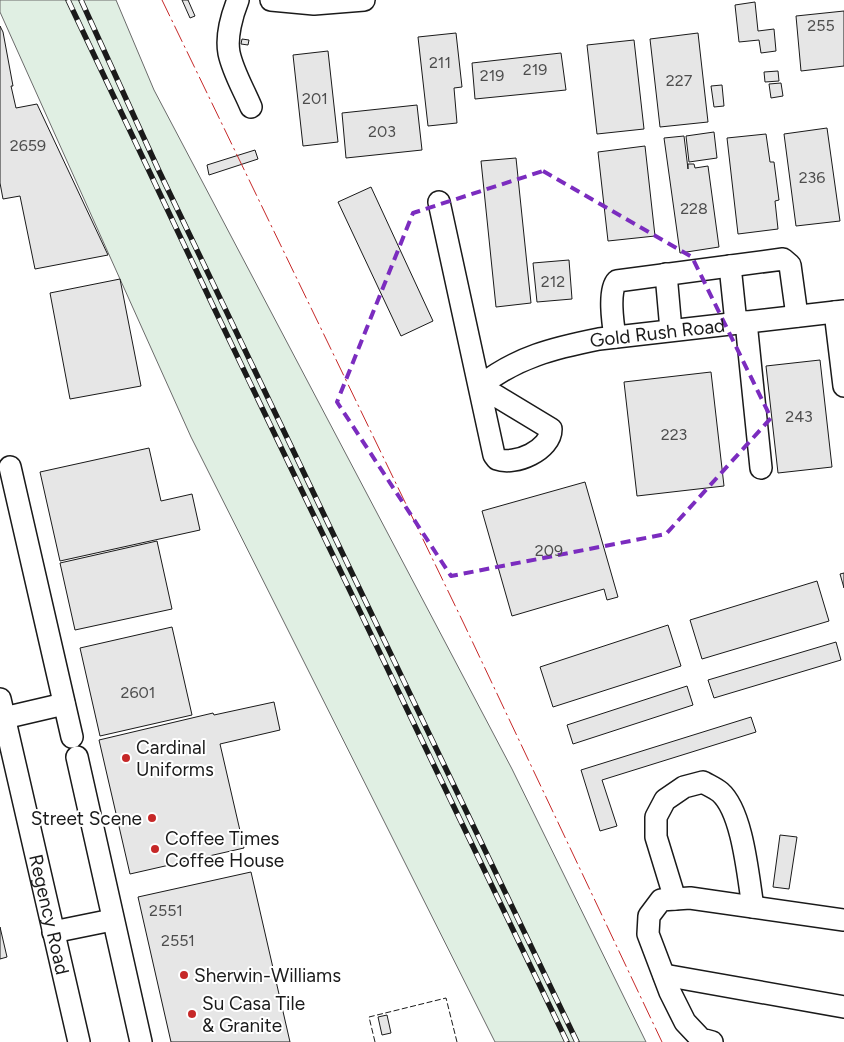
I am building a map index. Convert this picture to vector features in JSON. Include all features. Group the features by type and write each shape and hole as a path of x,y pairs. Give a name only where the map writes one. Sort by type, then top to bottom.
{"street":[{"path":"238,0 229,37 229,51 231,62 251,108"},
{"path":"271,0 314,4 364,0"},
{"name":"Gold Rush Road","path":"439,202 480,386 497,373 543,352 590,340 839,311"},
{"path":"615,337 612,320 614,284 617,281 783,259 790,265 797,316"},
{"path":"730,266 741,322 761,468"},
{"path":"666,274 671,330"},
{"path":"839,311 844,386"},
{"path":"10,467 72,736"},
{"path":"3,722 64,704"},
{"name":"Regency Road","path":"3,722 79,1042"},
{"path":"77,757 112,920 141,1042"},
{"path":"675,899 656,837 656,817 665,800 684,787 703,782 720,792 732,807 738,822 753,907"},
{"path":"712,1042 700,1039 685,1022 648,934 649,916 661,900 690,898 844,920"},
{"path":"53,932 112,920"},
{"path":"664,975 844,1007"}],"highlighted area":[{"path":"543,171 692,257 771,418 666,534 451,576 337,402 413,213"}],"green space":[{"path":"0,0 116,0 154,90 512,769 646,1042 495,1042 191,437 0,12"}],"building":[{"path":"182,0 188,0 195,16 190,18"},
{"path":"755,2 758,31 774,29 776,51 761,53 759,40 739,42 735,5"},
{"path":"844,11 844,66 801,71 796,16"},
{"path":"0,26 3,32 16,108 37,104 108,255 35,269 20,196 3,199 0,183"},
{"path":"456,33 462,87 454,88 457,123 428,126 418,37"},
{"path":"698,33 708,122 660,127 650,39"},
{"path":"242,39 249,40 248,45 241,44"},
{"path":"634,40 644,129 597,134 587,45"},
{"path":"328,51 338,142 303,146 293,55"},
{"path":"561,53 566,90 475,99 472,63"},
{"path":"778,71 779,81 765,82 764,72"},
{"path":"781,83 783,96 771,98 769,84"},
{"path":"722,85 724,106 714,107 711,86"},
{"path":"417,105 422,150 346,158 342,113"},
{"path":"827,128 840,221 796,226 784,134"},
{"path":"714,132 717,158 689,162 686,136"},
{"path":"766,134 770,162 774,162 779,200 775,201 778,229 738,234 727,138"},
{"path":"684,136 688,169 688,164 694,164 695,168 708,166 719,247 680,253 664,138"},
{"path":"645,146 655,236 608,241 598,152"},
{"path":"255,150 258,159 209,175 207,165"},
{"path":"516,158 531,303 496,307 481,161"},
{"path":"371,187 433,321 401,336 338,202"},
{"path":"569,260 572,299 537,302 533,263"},
{"path":"120,279 141,386 70,399 50,293"},
{"path":"820,360 832,467 778,473 766,366"},
{"path":"711,372 724,486 637,496 624,382"},
{"path":"149,448 161,501 192,494 200,530 60,561 40,472"},
{"path":"585,482 618,597 607,600 604,589 512,616 482,511"},
{"path":"157,541 172,609 75,630 60,563"},
{"path":"844,573 844,588 840,574"},
{"path":"817,581 829,621 702,659 690,620"},
{"path":"668,625 681,666 553,707 540,667"},
{"path":"172,627 192,715 100,736 80,648"},
{"path":"836,642 841,660 714,698 708,680"},
{"path":"687,686 693,705 573,744 567,725"},
{"path":"274,702 280,730 220,744 244,848 130,874 99,740 213,713 214,715"},
{"path":"751,717 756,732 602,780 617,826 600,831 581,770"},
{"path":"780,835 797,837 789,889 773,887"},
{"path":"251,872 290,1042 171,1042 138,897"},
{"path":"0,927 7,957 0,959"},
{"path":"387,1015 391,1033 382,1035 378,1017"}],"railway":[{"path":"68,0 567,1042"},
{"path":"81,0 159,171 577,1042"}],"fence":[{"path":"375,1042 369,1017 446,998 457,1042"}],"power":[{"path":"162,0 464,624 662,1042"}],"place":[{"name":"Cardinal Uniforms","path":"126,758"},
{"name":"Street Scene","path":"152,818"},
{"name":"Coffee Times Coffee House","path":"155,849"},
{"name":"Sherwin-Williams","path":"184,975"},
{"name":"Su Casa Tile & Granite","path":"192,1014"}]}
